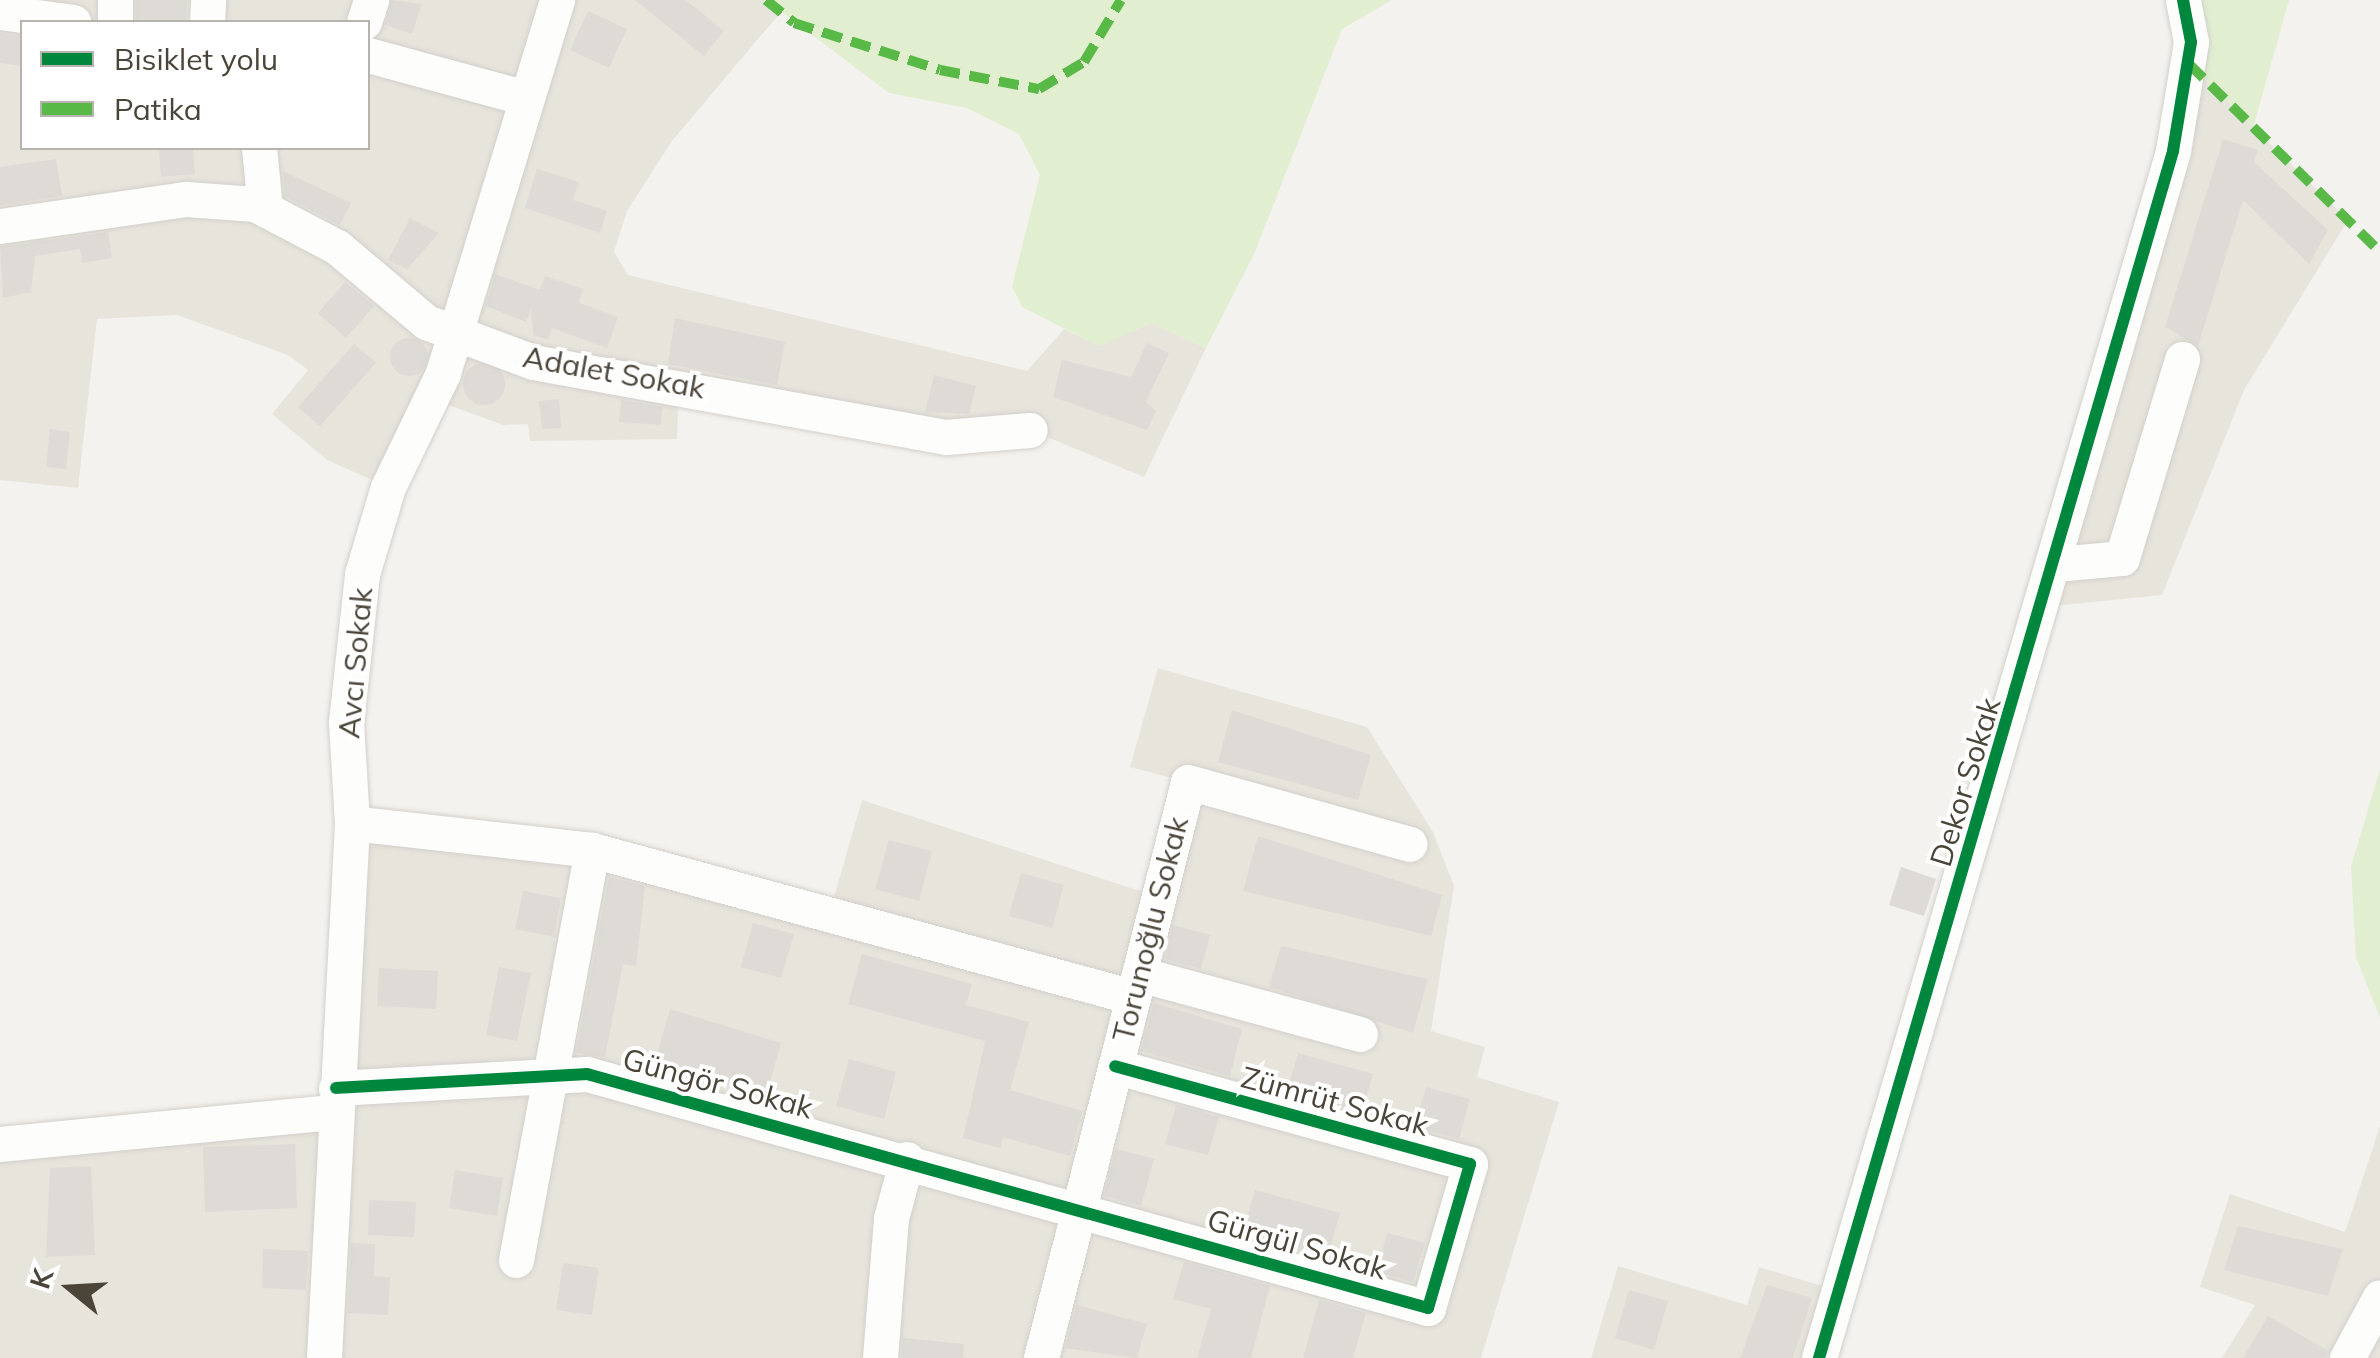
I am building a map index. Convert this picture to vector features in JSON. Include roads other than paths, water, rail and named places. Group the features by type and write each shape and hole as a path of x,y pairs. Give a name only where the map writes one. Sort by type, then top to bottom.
{"street":[{"name":"Avcı Sokak","path":"324,1358 352,824 346,722 362,574 452,336 556,0"},
{"name":"Dekor Sokak","path":"1819,1358 2057,564 2173,151 2191,42 2183,0"},
{"path":"0,12 58,20"},
{"path":"370,55 526,98"},
{"path":"259,150 265,208"},
{"name":"Adalet Sokak","path":"0,226 186,199 265,208 337,247 452,336 608,378 714,390 897,430 976,438 1030,430"},
{"path":"2057,564 2122,558 2182,359"},
{"name":"Torunoğlu Sokak","path":"1044,1357 1188,782 1410,844"},
{"path":"352,824 592,850 1136,986 1360,1034"},
{"path":"516,1260 592,850"},
{"name":"Zümrüt Sokak","path":"1115,1066 1470,1164 1449,1235"},
{"name":"Güngör Sokak","path":"0,1144 550,1070 1080,1206"},
{"path":"880,1358 891,1218 907,1159"},
{"name":"Gürgül Sokak","path":"1080,1206 1428,1308 1449,1235"},
{"path":"2347,1358 2380,1297"}]}
